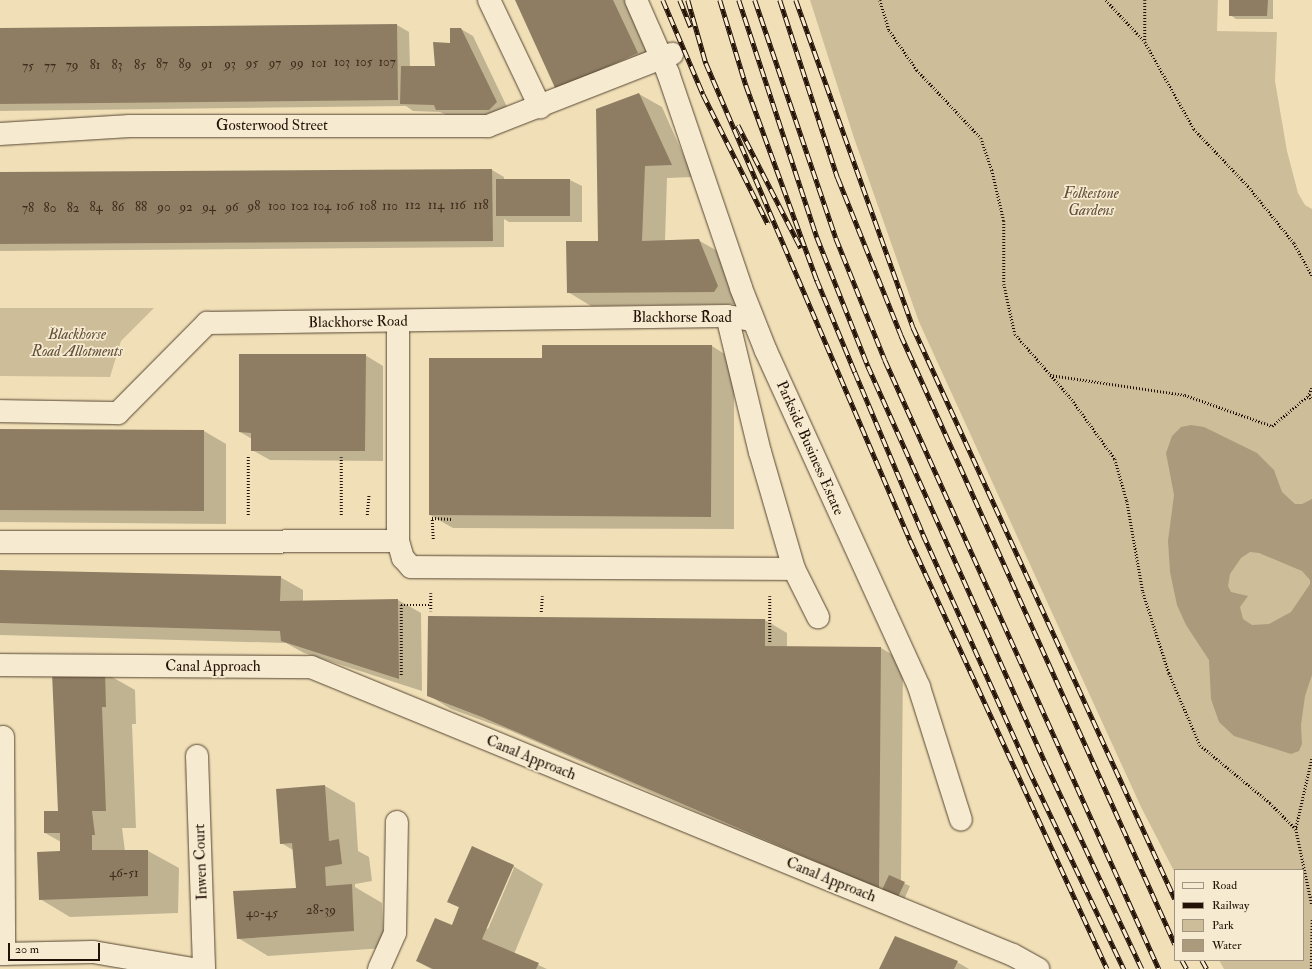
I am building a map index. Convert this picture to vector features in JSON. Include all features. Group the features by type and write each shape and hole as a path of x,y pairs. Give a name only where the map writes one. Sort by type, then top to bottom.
{"street":[{"path":"489,0 540,107"},
{"name":"Parkside Business Estate","path":"636,0 665,58 753,320 919,687 961,820"},
{"name":"Gosterwood Street","path":"0,134 130,126 488,126 665,58"},
{"path":"727,316 760,452 794,569 818,617"},
{"name":"Blackhorse Road","path":"0,411 118,414 207,323 398,322 727,316 753,320"},
{"path":"398,322 398,541 404,558 411,567 794,569"},
{"path":"0,542 398,541"},
{"name":"Canal Approach","path":"0,665 311,668 1013,954 1038,969"},
{"path":"3,737 2,954 93,952 192,969"},
{"name":"Inwen Court","path":"197,756 204,969"},
{"path":"379,969 395,933 397,822"}],"path":[{"path":"880,0 889,30 917,70 981,138 992,170 1004,221 1004,284 1015,334 1049,375 1070,397 1115,459 1127,501 1143,592 1169,673 1200,745 1270,803 1296,829"},
{"path":"1106,0 1145,42 1194,129 1248,186 1294,243 1312,276"},
{"path":"1145,0 1145,42"},
{"path":"1049,375 1185,395 1272,426 1309,395 1312,388"},
{"path":"1309,395 1312,400"},
{"path":"248,456 248,519"},
{"path":"341,457 341,518 347,518"},
{"path":"360,518 367,518"},
{"path":"426,518 432,518"},
{"path":"541,612 542,589"},
{"path":"767,591 770,595 770,643"},
{"path":"401,678 401,605 431,605"},
{"path":"1312,759 1296,829 1312,905"},
{"path":"1311,969 1312,919"}],"green space":[{"name":"Folkestone Gardens","path":"810,0 1218,0 1217,31 1277,32 1275,81 1287,151 1298,193 1305,205 1312,209 1312,969 1224,969 1220,961 1304,961 1304,869 1174,869 1174,871 1141,807 919,322 854,138"},
{"name":"Blackhorse Road Allotments","path":"0,308 154,308 121,341 110,377 0,376"}],"water":[{"path":"1191,425 1204,427 1257,453 1274,470 1282,492 1295,504 1302,504 1312,499 1312,675 1305,696 1301,725 1302,744 1299,751 1291,754 1234,736 1219,722 1211,699 1209,660 1186,625 1177,605 1170,572 1168,541 1174,495 1166,453 1172,436 1181,427","holes":["1250,552 1259,553 1302,571 1310,580 1310,584 1291,612 1269,624 1252,625 1243,619 1240,607 1248,596 1231,592 1228,586 1230,574 1241,558"]}],"building":[{"path":"515,0 613,0 638,53 556,90"},
{"path":"1229,0 1268,0 1267,16 1229,16"},
{"path":"397,24 398,100 0,104 0,28"},
{"path":"450,28 461,28 497,102 489,110 436,110 434,105 400,104 401,66 435,66 433,42 450,43"},
{"path":"639,93 672,165 645,166 642,241 699,239 718,286 714,292 567,293 566,241 598,241 596,109"},
{"path":"492,169 493,241 0,244 0,172"},
{"path":"496,179 570,179 570,216 496,216"},
{"path":"542,345 712,345 711,517 429,515 429,358 542,358"},
{"path":"239,354 366,354 365,451 251,451 251,433 239,432"},
{"path":"0,429 204,430 204,511 0,510"},
{"path":"0,570 281,576 280,601 398,599 399,679 281,641 280,631 0,623"},
{"path":"428,616 765,619 765,646 881,647 879,889 482,717 427,696"},
{"path":"105,672 106,707 102,707 106,811 92,811 95,835 92,835 92,850 148,850 148,896 39,900 37,852 60,851 60,833 44,833 44,811 58,811 52,673"},
{"path":"325,785 329,841 339,839 342,864 325,867 326,886 352,884 354,931 237,939 233,891 296,888 292,843 280,844 276,789"},
{"path":"472,846 514,865 482,939 539,963 536,969 433,969 416,961 435,918 452,925 459,907 447,902"},
{"path":"889,875 905,882 897,899 881,892"},
{"path":"895,936 958,961 954,969 879,969"}],"railway":[{"path":"663,0 703,94 768,224"},
{"path":"680,0 691,27"},
{"path":"688,0 706,63 910,540 1107,969"},
{"path":"720,0 746,85 817,280 855,372 923,534 1029,770 1124,969"},
{"path":"739,0 817,237 868,366 1047,766 1142,969"},
{"path":"755,0 836,238 885,360 1159,969"},
{"path":"780,0 838,178 901,335 1174,942"},
{"path":"796,0 913,327 1174,897"},
{"path":"738,125 801,248"},
{"path":"1183,961 1187,969"},
{"path":"1203,961 1207,969"}]}
